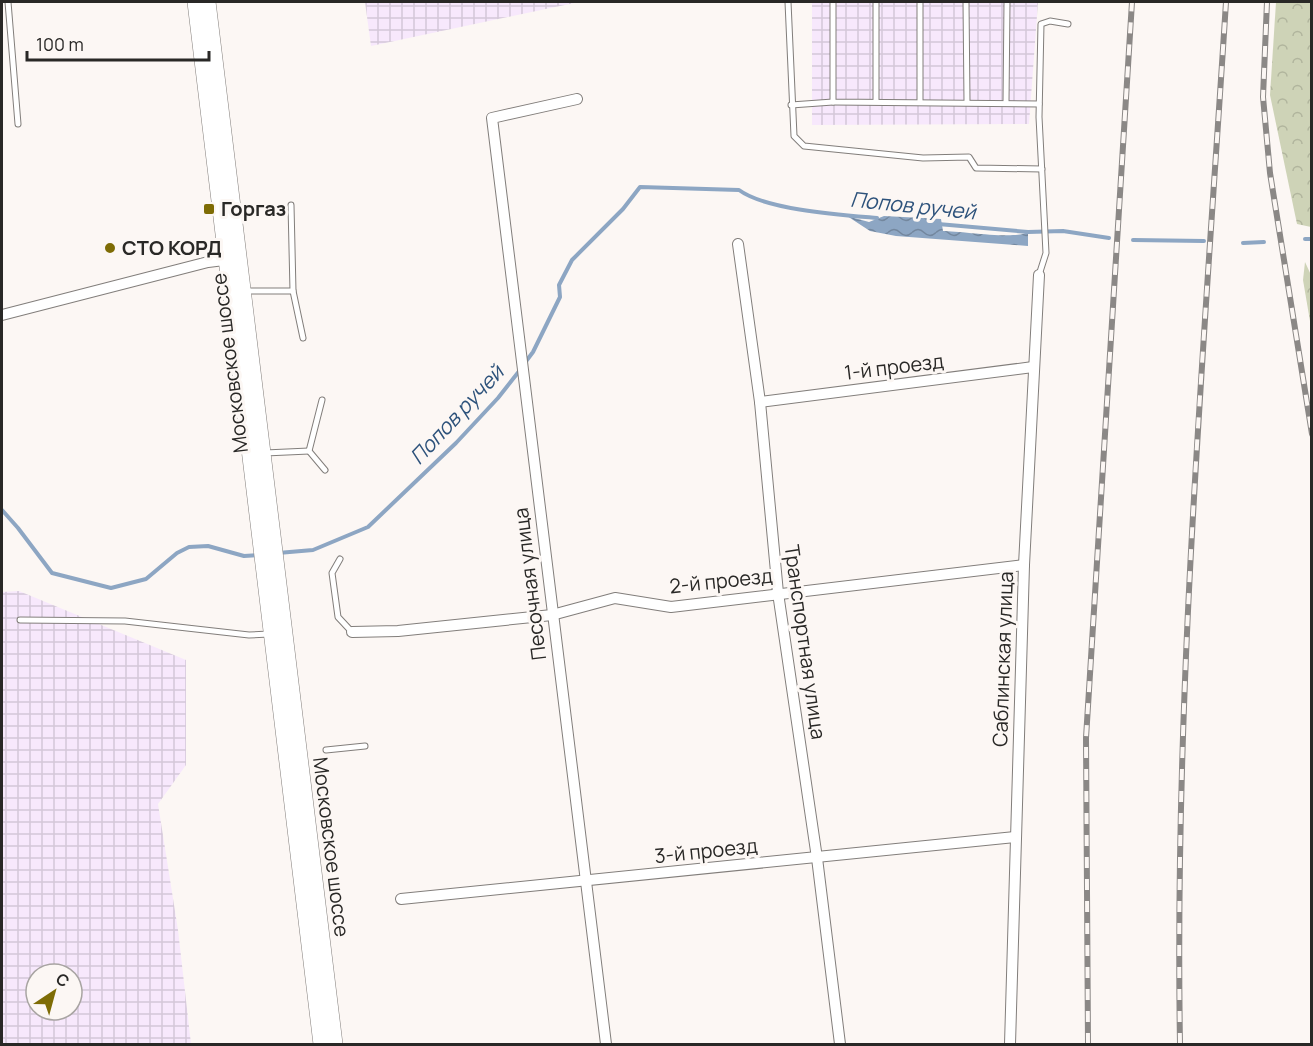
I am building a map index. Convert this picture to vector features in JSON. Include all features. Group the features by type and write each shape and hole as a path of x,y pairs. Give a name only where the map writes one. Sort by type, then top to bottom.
{"main road":[{"name":"Московское шоссе","path":"195,2 232,259 266,541"},
{"name":"Московское шоссе","path":"208,2 232,259 242,291 262,454 266,541"},
{"path":"266,541 271,583"},
{"name":"Московское шоссе","path":"271,583 271,634 321,1044"},
{"name":"Московское шоссе","path":"271,583 335,1044"}],"street":[{"name":"Песочная улица","path":"577,99 492,118 606,1044"},
{"name":"Транспортная улица","path":"738,244 760,402 778,593 817,858 840,1044"},
{"path":"2,315 59,298 232,259"},
{"name":"Саблинская улица","path":"1010,1044 1024,565 1039,275"},
{"name":"1-й проезд","path":"760,402 1033,368"},
{"name":"2-й проезд","path":"352,632 398,631 552,615 615,598 672,607 1024,565"},
{"name":"3-й проезд","path":"401,899 1015,837"}],"lane":[{"path":"8,2 18,124"},
{"path":"788,2 794,136 804,146 923,158 969,157 976,168 1042,169"},
{"path":"833,2 833,102"},
{"path":"876,2 876,101"},
{"path":"920,2 920,101"},
{"path":"966,2 967,102"},
{"path":"1006,102 1007,2"},
{"path":"1039,275 1046,253 1039,104 1041,24 1050,21 1068,24"},
{"path":"791,105 876,101 1039,104"},
{"path":"291,205 293,291 303,338"},
{"path":"242,291 293,291"},
{"path":"309,451 322,400"},
{"path":"262,454 309,451"},
{"path":"309,451 325,470"},
{"path":"340,559 332,573 338,616 352,632"},
{"path":"20,620 124,621 249,635 271,634"},
{"path":"326,750 365,746"}],"shaded area":[{"path":"365,2 579,2 371,46"},
{"path":"812,2 1038,2 1029,124 812,125"},
{"path":"19,591 186,660 186,765 158,804 178,930 191,1044 2,1044 2,592"}],"green space":[{"path":"1276,2 1311,2 1311,227 1297,224 1270,95"},
{"path":"1305,262 1311,275 1311,327 1303,280"}],"water":[{"path":"847,216 869,222 884,216 941,219 943,231 1001,235 1028,232 1028,246 896,236 870,231"}],"waterway":[{"name":"Попов ручей","path":"524,364 533,352 560,297 559,285 572,260 623,209 640,187 739,190 751,197 785,207 877,218"},
{"name":"Попов ручей","path":"938,224 1028,232 1063,231 1109,238"},
{"name":"Попов ручей","path":"1305,239 1312,239"},
{"name":"Попов ручей","path":"1133,240 1204,241"},
{"name":"Попов ручей","path":"1243,243 1264,242"},
{"name":"Попов ручей","path":"278,553 313,550 368,527 456,443 498,398 520,370"},
{"name":"Попов ручей","path":"2,510 52,573 111,588 146,579 177,553 189,547 208,546 244,556 259,555"}],"railway":[{"path":"1088,1044 1086,738 1132,2"},
{"path":"1180,1044 1179,914 1186,653 1200,392 1226,2"},
{"path":"1267,2 1263,97 1270,173 1312,434"}],"place":[{"name":"Горгаз","path":"209,209"},
{"name":"СТО КОРД","path":"110,248"}]}
